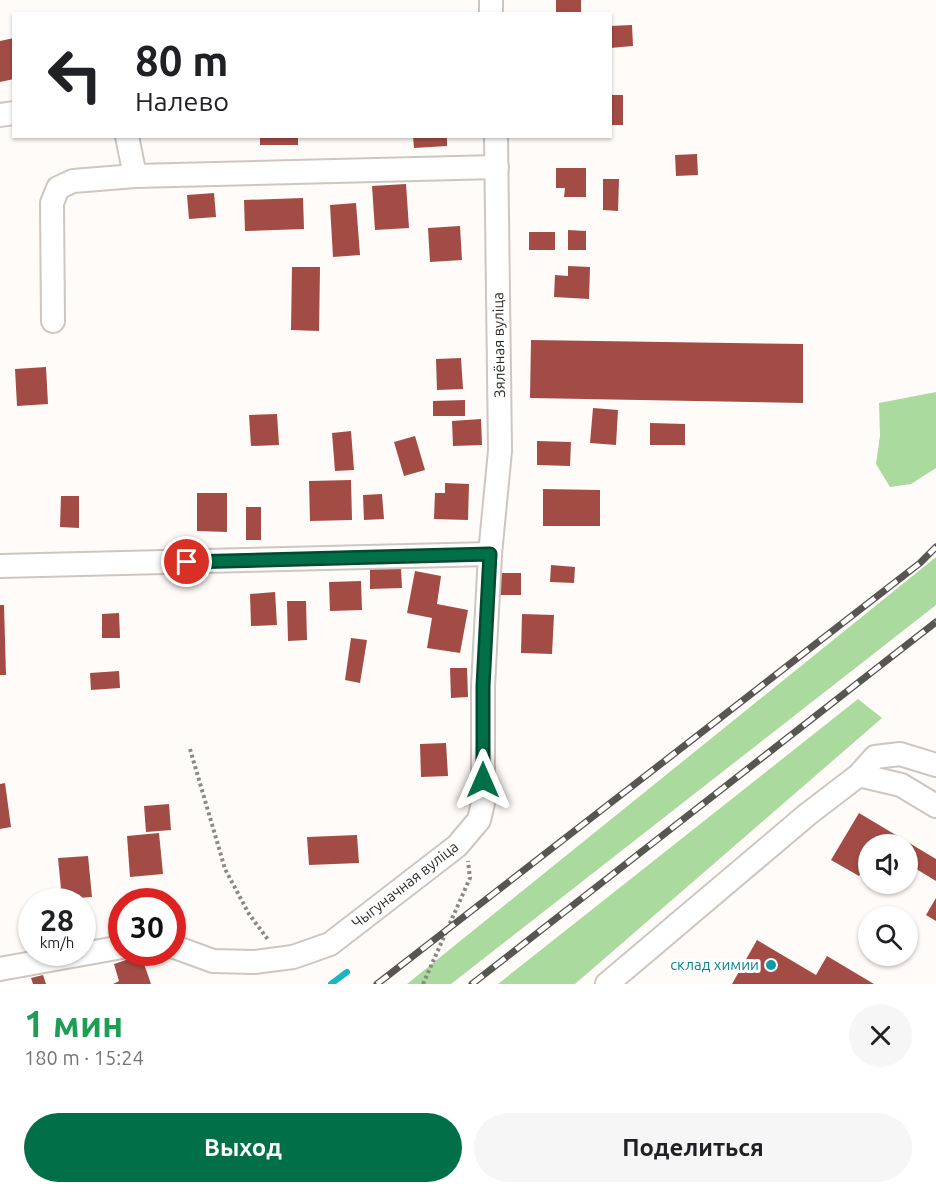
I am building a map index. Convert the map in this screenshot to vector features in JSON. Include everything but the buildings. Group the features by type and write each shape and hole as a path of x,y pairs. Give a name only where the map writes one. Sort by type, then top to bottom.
{"street":[{"path":"127,138 135,176"},
{"name":"Зялёная вуліца","path":"490,554 500,451 496,138"},
{"path":"53,321 52,203 58,188 73,182 135,176 497,167"},
{"path":"0,566 490,554"},
{"name":"Чыгуначная вуліца","path":"186,951 213,960 254,962 293,957 330,944 466,837 478,820 483,803 483,686 490,554"},
{"path":"607,984 808,814 859,775 875,757 900,753 936,765"},
{"path":"859,775 901,785 936,806"},
{"path":"0,969 108,950"}],"path":[{"path":"190,749 225,869 249,914 281,958"},
{"path":"423,984 470,878 466,837"}],"green space":[{"path":"936,392 936,468 911,484 890,487 876,464 880,436 879,403"},
{"path":"936,557 936,605 451,984 407,984"},
{"path":"858,699 882,718 575,984 498,984"}],"waterway":[{"path":"331,984 347,972"}],"railway":[{"path":"377,984 920,563 936,547"},
{"path":"472,984 936,622"}],"place":[{"name":"склад химии","path":"771,965"}],"route":[{"path":"187,562 490,554 483,686 483,780"}]}
